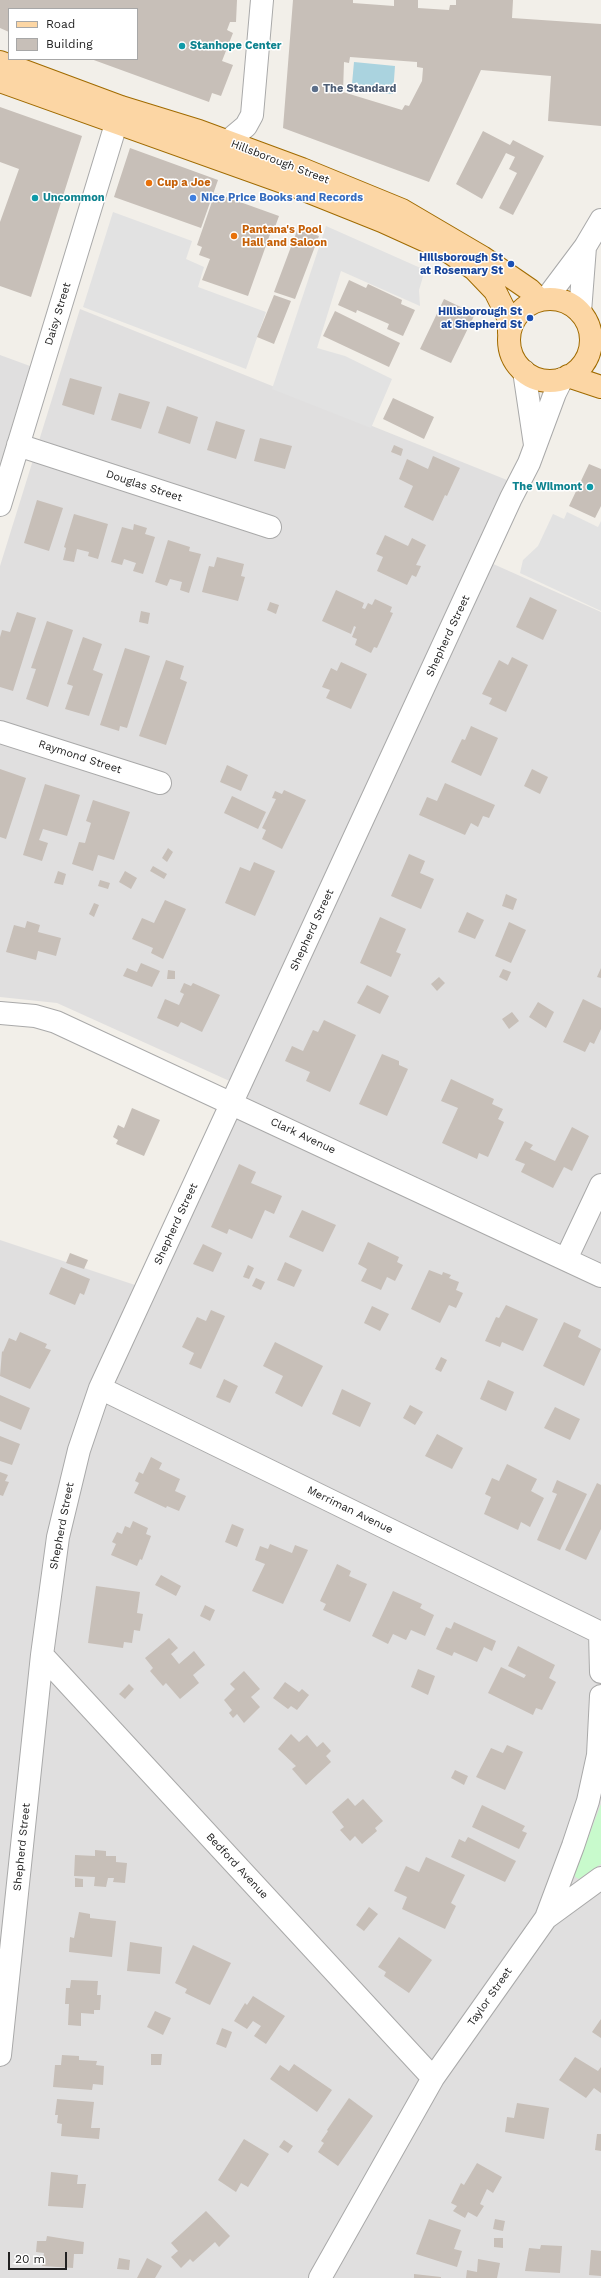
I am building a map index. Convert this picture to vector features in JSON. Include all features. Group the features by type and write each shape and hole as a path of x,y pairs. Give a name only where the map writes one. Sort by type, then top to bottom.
{"main road":[{"name":"Hillsborough Street","path":"0,62 121,107 227,142 302,169 406,212 482,257 543,299"},
{"name":"Hillsborough Street","path":"0,81 116,124 302,188 382,221 446,250 474,269 489,282 505,307 509,319 509,334"},
{"path":"565,378 585,361 596,340 580,312 571,304 558,300 543,299 530,304 520,312 509,334 511,353 524,371 543,380 565,378 601,387"}],"street":[{"path":"227,142 246,126 252,115 262,0"},
{"name":"Daisy Street","path":"0,504 116,124"},
{"path":"543,299 585,247 601,220"},
{"path":"580,312 585,247"},
{"path":"524,371 536,445"},
{"name":"Shepherd Street","path":"0,2056 42,1655 58,1537 68,1489 100,1388 536,445 565,378"},
{"name":"Douglas Street","path":"18,445 270,527"},
{"name":"Raymond Street","path":"0,732 160,782"},
{"name":"Clark Avenue","path":"0,1013 35,1016 56,1022 601,1276"},
{"path":"566,1259 601,1185"},
{"name":"Merriman Avenue","path":"100,1388 600,1632"},
{"path":"600,1632 601,1672"},
{"name":"Bedford Avenue","path":"42,1655 433,2078"},
{"name":"Taylor Street","path":"320,2278 433,2078 546,1918 574,1846 588,1800 598,1754 601,1696"},
{"path":"546,1918 601,1878"}],"shaded area":[{"path":"113,212 192,241 186,259 204,267 198,287 266,312 246,369 83,307"},
{"path":"326,226 425,270 419,290 420,306 341,271 317,348 345,356 392,379 371,428 272,389"},
{"path":"80,309 507,480 473,555 601,612 601,2278 0,2278 0,1240 135,1285 234,1083 57,1003 0,997 0,566"},
{"path":"0,355 30,366 0,465"},
{"path":"567,512 598,527 601,521 601,611 520,573 523,560 538,546 553,514 564,519"}],"green space":[{"path":"601,1804 601,1864 579,1879 575,1877 575,1872"}],"water":[{"path":"354,62 395,66 393,94 362,92 362,85 352,84"}],"building":[{"name":"Stanhope Center","path":"0,0 237,0 236,22 230,22 227,30 233,33 222,61 233,65 221,96 212,93 209,102 94,60 138,60 138,8 8,8 8,32 0,28"},
{"name":"The Standard","path":"293,0 353,0 353,3 394,6 394,0 418,0 418,8 449,10 450,5 456,5 456,0 513,0 512,18 601,24 601,126 548,121 551,76 481,70 429,182 283,128","holes":["350,57 417,62 417,67 423,68 422,81 409,106 405,105 402,110 343,92 344,62 349,63"]},
{"name":"Uncommon","path":"0,107 82,136 31,297 0,286 0,222 19,169 0,162"},
{"path":"483,131 510,145 513,140 544,156 513,215 499,208 517,173 509,169 515,157 506,153 482,199 456,184"},
{"name":"Cup a Joe","path":"130,148 218,180 201,228 114,197"},
{"name":"Pantana's Pool Hall and Saloon","path":"215,193 279,216 275,227 273,226 248,296 202,280 210,259 199,255 202,247 197,245"},
{"path":"298,228 319,236 295,299 274,292"},
{"path":"349,280 366,288 368,284 402,300 401,304 415,310 403,336 387,329 389,324 357,310 356,313 338,305"},
{"path":"274,295 291,301 274,344 257,337"},
{"path":"444,299 475,314 451,363 420,349"},
{"path":"335,311 400,343 389,367 323,336"},
{"path":"70,378 102,387 94,415 62,405"},
{"path":"119,393 150,402 141,429 111,420"},
{"path":"393,398 434,417 424,439 383,419"},
{"path":"167,406 198,417 190,444 158,433"},
{"path":"216,421 245,430 236,459 207,450"},
{"path":"260,438 292,446 285,469 254,461"},
{"path":"394,445 403,449 401,456 391,452"},
{"path":"433,456 460,468 433,521 404,507 413,486 399,479 407,459 428,469"},
{"name":"The Wilmont","path":"589,464 601,469 601,506 595,518 569,506"},
{"path":"37,500 63,508 49,551 24,543"},
{"path":"74,514 108,524 98,559 88,556 89,552 77,549 74,562 63,560 66,548 64,547"},
{"path":"134,524 147,528 145,534 155,537 143,574 133,571 136,563 124,559 122,565 111,562 122,527 133,530"},
{"path":"385,535 408,546 412,538 426,545 416,565 421,566 416,577 412,575 407,585 377,571 383,557 376,554"},
{"path":"168,540 190,547 189,551 201,554 189,593 180,590 182,582 170,579 167,586 155,582"},
{"path":"217,557 244,564 241,576 245,577 238,601 202,592 209,566 214,567"},
{"path":"336,590 364,603 362,608 365,609 368,603 372,605 375,599 392,607 390,612 393,613 377,648 374,647 371,653 355,645 357,639 352,637 356,627 354,626 351,634 322,621"},
{"path":"530,597 557,610 543,640 516,627"},
{"path":"270,602 279,605 276,614 267,610"},
{"path":"141,611 150,613 148,624 139,622"},
{"path":"17,612 36,618 13,691 0,687 0,637 2,630 10,632"},
{"path":"47,621 73,630 48,707 26,699 36,669 31,668"},
{"path":"83,637 102,644 93,670 103,674 89,716 65,709 73,686 67,684"},
{"path":"125,648 150,656 127,728 120,726 119,731 100,725"},
{"path":"512,657 528,665 506,712 489,704 492,698 482,694 499,660 508,665"},
{"path":"166,660 184,666 180,679 187,682 166,745 139,736"},
{"path":"341,662 367,674 351,709 326,698 330,690 322,687 331,668 337,671"},
{"path":"471,726 498,738 481,776 451,762 462,739 465,740"},
{"path":"227,765 248,775 241,791 220,782"},
{"path":"0,769 26,778 6,839 0,837"},
{"path":"532,769 548,777 540,794 524,786"},
{"path":"445,783 495,805 489,818 483,816 478,827 471,823 465,835 419,815 427,797 437,801"},
{"path":"45,784 80,795 67,836 43,829 39,840 48,843 42,861 23,855"},
{"path":"284,790 306,800 282,849 262,839 266,830 262,828 276,799 272,798 275,791 282,794"},
{"path":"232,796 266,812 258,829 224,813"},
{"path":"93,800 130,812 114,860 98,855 93,871 72,864 79,842 85,843 91,823 86,821"},
{"path":"168,848 173,852 167,862 162,858"},
{"path":"409,854 425,861 420,873 434,879 421,909 391,896"},
{"path":"254,862 275,871 255,916 225,903 240,867 250,871"},
{"path":"153,866 167,874 164,879 150,871"},
{"path":"58,871 66,874 63,885 54,883"},
{"path":"125,871 137,878 131,889 119,882"},
{"path":"100,880 110,883 108,889 98,886"},
{"path":"506,894 517,899 513,910 502,906"},
{"path":"165,900 186,909 163,959 151,953 153,948 132,939 142,918 154,923"},
{"path":"94,903 99,905 94,917 89,914"},
{"path":"467,912 484,920 475,939 458,932"},
{"path":"380,917 406,929 396,952 401,954 391,977 360,963"},
{"path":"27,921 40,925 38,932 61,938 56,956 38,951 36,960 6,952 14,925 25,928"},
{"path":"509,922 526,930 511,963 495,956"},
{"path":"141,963 160,971 152,987 123,976 127,968 137,972"},
{"path":"601,968 601,978 597,977"},
{"path":"503,969 511,972 507,981 499,977"},
{"path":"168,970 175,971 175,979 167,979"},
{"path":"439,977 445,983 437,991 431,984"},
{"path":"184,983 191,986 193,983 220,995 202,1032 181,1022 178,1027 157,1018 165,999 179,1005 184,994 180,992"},
{"path":"367,985 389,996 380,1014 357,1003"},
{"path":"583,999 601,1008 601,1029 594,1044 590,1042 585,1052 563,1042"},
{"path":"538,1002 554,1012 546,1028 529,1017"},
{"path":"512,1012 519,1021 509,1029 502,1019"},
{"path":"324,1020 356,1035 330,1092 306,1081 310,1072 285,1061 292,1046 303,1051 313,1030 318,1032"},
{"path":"382,1054 399,1061 399,1065 408,1069 387,1116 359,1104"},
{"path":"451,1079 494,1099 492,1104 503,1109 498,1119 504,1122 488,1157 479,1153 477,1159 442,1143 458,1108 441,1101"},
{"path":"132,1108 160,1120 144,1156 116,1144 118,1140 113,1137 118,1125 124,1128"},
{"path":"572,1127 589,1136 572,1171 564,1167 553,1188 521,1172 525,1164 515,1160 525,1141 533,1145 530,1149 555,1161"},
{"path":"239,1164 256,1172 251,1183 282,1196 274,1214 265,1210 252,1239 229,1229 227,1234 211,1227"},
{"path":"302,1210 336,1225 323,1252 289,1237"},
{"path":"368,1242 399,1257 397,1262 403,1265 395,1281 387,1277 381,1290 361,1281 367,1269 358,1264"},
{"path":"203,1244 222,1253 213,1272 193,1264"},
{"path":"70,1253 88,1260 84,1269 66,1263"},
{"path":"285,1262 302,1270 294,1287 277,1280"},
{"path":"248,1265 254,1268 249,1279 243,1277"},
{"path":"61,1267 90,1279 84,1295 80,1293 75,1305 49,1294"},
{"path":"429,1270 442,1275 443,1272 451,1275 449,1278 459,1282 456,1290 463,1293 456,1308 449,1305 440,1323 411,1309"},
{"path":"256,1278 265,1282 261,1290 252,1286"},
{"path":"506,1305 538,1319 523,1351 502,1342 500,1347 485,1341 496,1317 499,1318"},
{"path":"372,1306 389,1314 380,1331 364,1323"},
{"path":"211,1310 225,1316 201,1369 189,1364 194,1353 182,1347 197,1317 206,1321"},
{"path":"564,1322 581,1330 578,1337 601,1349 584,1386 543,1366"},
{"path":"20,1332 47,1344 45,1348 51,1350 30,1389 0,1376 2,1351 3,1352 9,1338 16,1341"},
{"path":"275,1342 323,1366 302,1407 275,1393 283,1376 263,1366"},
{"path":"441,1357 447,1360 441,1372 435,1369"},
{"path":"224,1379 238,1386 230,1403 216,1397"},
{"path":"488,1380 514,1392 506,1411 480,1399"},
{"path":"342,1389 371,1403 360,1427 332,1414"},
{"path":"0,1395 30,1408 21,1430 0,1421"},
{"path":"410,1405 423,1412 415,1425 403,1418"},
{"path":"555,1407 580,1419 570,1440 544,1428"},
{"path":"437,1434 463,1448 452,1469 425,1456"},
{"path":"0,1436 20,1444 12,1465 0,1461"},
{"path":"151,1457 162,1463 159,1469 180,1479 175,1491 186,1496 179,1511 167,1506 166,1508 134,1493 139,1483 135,1481 139,1472 143,1474"},
{"path":"507,1464 537,1479 531,1491 544,1498 530,1527 521,1522 518,1530 484,1514 491,1497 485,1494 492,1478 499,1481"},
{"path":"0,1472 8,1475 5,1481 9,1482 3,1496 0,1495"},
{"path":"557,1480 587,1494 560,1550 537,1540 557,1494 552,1492"},
{"path":"597,1483 601,1485 601,1529 586,1560 565,1550"},
{"path":"133,1521 148,1528 146,1534 151,1536 142,1560 140,1559 137,1566 111,1555 116,1544 112,1542 117,1532 122,1534 125,1526 130,1528"},
{"path":"232,1524 244,1529 237,1547 225,1542"},
{"path":"270,1544 292,1553 295,1545 308,1550 283,1604 252,1591 265,1564 255,1560 260,1546 268,1549"},
{"path":"337,1564 351,1571 349,1576 367,1584 350,1622 323,1610 326,1604 320,1601"},
{"path":"161,1575 181,1586 176,1596 155,1585"},
{"path":"96,1586 140,1592 137,1613 143,1614 140,1631 134,1630 132,1643 124,1642 123,1648 88,1643"},
{"path":"393,1591 422,1604 420,1608 434,1615 425,1636 411,1630 406,1640 393,1634 388,1644 372,1636"},
{"path":"205,1605 215,1610 210,1621 200,1616"},
{"path":"454,1622 496,1641 492,1651 484,1647 477,1662 454,1652 452,1656 436,1649 446,1627 451,1629"},
{"path":"169,1638 178,1648 171,1654 179,1664 194,1651 205,1665 193,1675 199,1683 180,1699 166,1683 163,1686 150,1671 153,1668 145,1658"},
{"path":"518,1646 555,1665 549,1678 556,1682 542,1710 536,1708 533,1715 488,1693 501,1667 524,1678 526,1675 508,1666"},
{"path":"418,1669 435,1676 428,1695 411,1687"},
{"path":"244,1671 260,1689 251,1697 260,1707 244,1723 237,1714 233,1718 229,1713 232,1710 224,1700 235,1689 230,1684"},
{"path":"285,1682 299,1692 302,1689 309,1695 297,1710 291,1706 288,1709 273,1698"},
{"path":"129,1684 134,1689 125,1699 119,1694"},
{"path":"291,1734 299,1742 307,1735 317,1747 323,1742 331,1751 326,1756 331,1762 306,1785 292,1769 296,1766 278,1749"},
{"path":"507,1745 523,1752 505,1790 476,1777 491,1748 503,1753"},
{"path":"455,1770 468,1776 464,1785 451,1778"},
{"path":"348,1798 355,1806 363,1799 383,1821 375,1828 377,1831 362,1844 355,1836 350,1841 340,1830 344,1827 332,1812"},
{"path":"482,1805 525,1826 522,1831 527,1833 519,1849 472,1827"},
{"path":"468,1837 516,1861 505,1882 451,1857 459,1839 465,1842"},
{"path":"95,1850 106,1851 106,1856 116,1856 116,1862 127,1863 125,1883 113,1882 114,1878 108,1878 106,1887 94,1886 95,1877 74,1876 75,1855 95,1856"},
{"path":"426,1857 465,1875 451,1903 456,1906 445,1929 402,1909 407,1897 394,1891 406,1866 419,1872"},
{"path":"75,1878 83,1879 83,1887 75,1887"},
{"path":"369,1907 378,1914 364,1931 356,1925"},
{"path":"79,1912 90,1914 90,1918 116,1921 112,1957 69,1952 70,1937 74,1938"},
{"path":"399,1937 432,1960 409,1993 384,1976 386,1972 378,1967"},
{"path":"130,1942 162,1947 160,1974 127,1971"},
{"path":"193,1945 231,1963 210,2005 185,1993 187,1989 175,1983"},
{"path":"71,1980 98,1981 97,1995 101,1995 100,2010 94,2010 94,2014 81,2013 81,2026 68,2025 69,2004 65,2004 66,1988 70,1988"},
{"path":"253,1996 285,2016 266,2044 254,2036 261,2026 253,2021 247,2029 234,2021 245,2003 247,2005"},
{"path":"155,2011 171,2018 163,2035 147,2027"},
{"path":"601,2019 601,2038 592,2032"},
{"path":"222,2028 232,2032 226,2048 216,2044"},
{"path":"151,2054 162,2054 161,2065 151,2065"},
{"path":"62,2055 79,2056 79,2060 97,2061 96,2065 104,2066 103,2085 93,2084 92,2090 53,2087 55,2065 61,2065"},
{"path":"575,2057 598,2071 601,2067 601,2093 594,2088 586,2098 559,2080"},
{"path":"294,2064 332,2090 317,2112 270,2079 280,2065 289,2071"},
{"path":"349,2098 373,2116 338,2166 318,2152 324,2143 321,2141 328,2131 327,2130"},
{"path":"57,2099 94,2102 91,2128 100,2128 99,2139 61,2136 62,2124 57,2123 58,2115 55,2115"},
{"path":"517,2103 549,2108 544,2139 505,2132 507,2117 514,2118"},
{"path":"597,2134 601,2134 601,2151 595,2150"},
{"path":"244,2139 269,2154 248,2187 241,2183 236,2192 218,2180"},
{"path":"284,2140 293,2146 288,2153 279,2147"},
{"path":"477,2163 502,2177 493,2193 487,2189 480,2204 484,2206 477,2217 468,2212 465,2218 453,2211 457,2206 451,2203 461,2183 464,2185"},
{"path":"51,2172 78,2175 77,2184 86,2184 83,2208 48,2206"},
{"path":"206,2211 230,2236 219,2247 215,2242 193,2262 190,2259 181,2268 171,2257 178,2251 171,2243"},
{"path":"429,2219 461,2230 454,2249 462,2251 457,2267 416,2254"},
{"path":"495,2219 505,2221 503,2231 493,2229"},
{"path":"47,2236 84,2242 83,2254 74,2254 73,2268 42,2266 44,2253 36,2252 37,2241 46,2241"},
{"path":"494,2238 503,2238 503,2248 494,2247"},
{"path":"541,2245 562,2246 560,2273 525,2271 529,2248 540,2249"},
{"path":"591,2250 601,2251 601,2276 589,2275"},
{"path":"119,2258 130,2260 129,2270 117,2269"},
{"path":"147,2258 162,2266 155,2278 137,2278"},
{"path":"478,2259 500,2263 497,2278 466,2278 467,2270 477,2272"},
{"path":"414,2274 441,2277 441,2278 414,2278"}],"place":[{"name":"Stanhope Center","path":"182,46"},
{"name":"The Standard","path":"315,89"},
{"name":"Cup a Joe","path":"149,183"},
{"name":"Uncommon","path":"35,198"},
{"name":"Nice Price Books and Records","path":"193,198"},
{"name":"Pantana's Pool Hall and Saloon","path":"234,236"},
{"name":"Hillsborough St at Rosemary St","path":"511,264"},
{"name":"Hillsborough St at Shepherd St","path":"530,318"},
{"name":"The Wilmont","path":"590,487"}]}
